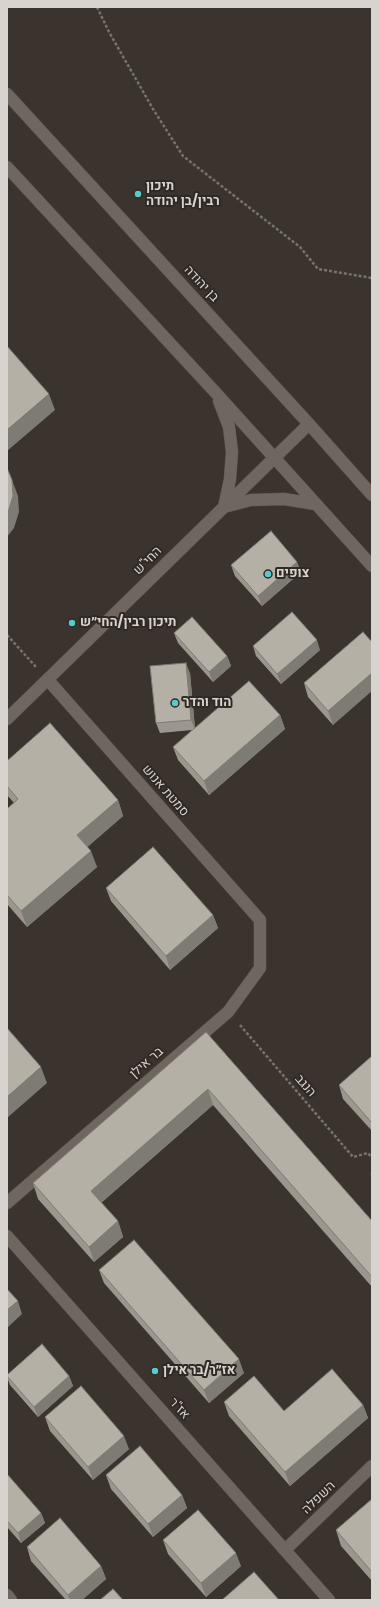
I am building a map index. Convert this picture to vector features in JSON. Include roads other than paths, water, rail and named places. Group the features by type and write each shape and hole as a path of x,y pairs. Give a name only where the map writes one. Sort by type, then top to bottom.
{"street":[{"name":"בן יהודה","path":"7,94 309,424 372,495"},
{"path":"7,167 215,392 372,566"},
{"path":"215,392 230,427 232,452 230,479 224,507 257,500 284,499 315,504"},
{"name":"החי\"ש","path":"7,719 309,424"},
{"name":"סמטת אנוש","path":"48,680 260,920"},
{"name":"בר אילן","path":"7,1203 228,1012 260,968 260,920"},
{"name":"אז\"ר","path":"7,1236 330,1600"},
{"name":"השפלה","path":"285,1550 372,1466"},
{"path":"7,1595 11,1600"}],"place":[{"name":"תיכון רבין/בן יהודה","path":"138,194"},
{"name":"צופים","path":"268,574"},
{"name":"תיכון רבין/החי״ש","path":"72,623"},
{"name":"הוד והדר","path":"175,703"},
{"name":"אז״ר/בר אילן","path":"155,1371"}]}
